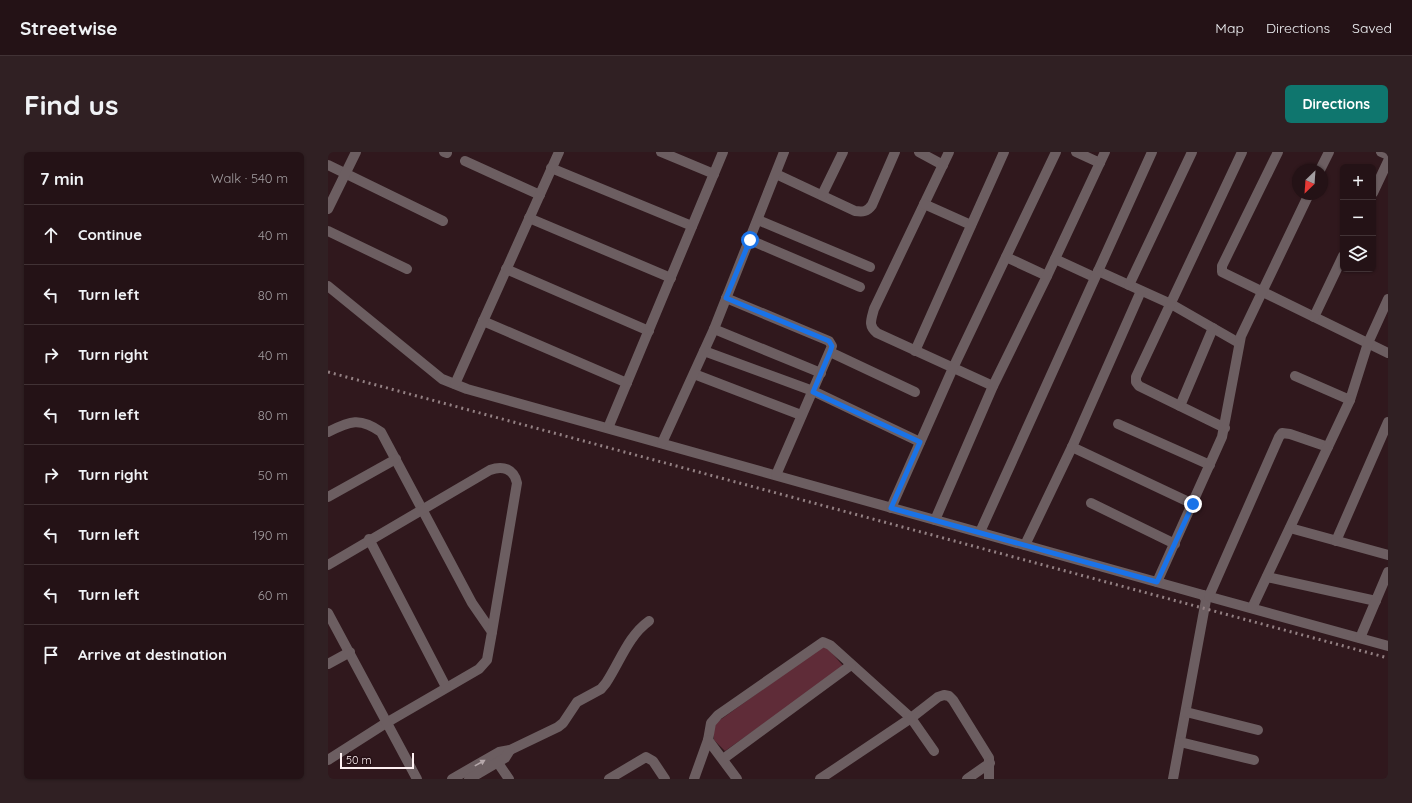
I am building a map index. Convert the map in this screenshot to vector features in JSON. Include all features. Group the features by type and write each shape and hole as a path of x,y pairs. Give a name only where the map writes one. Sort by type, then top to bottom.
{"street":[{"path":"328,210 356,152"},
{"path":"455,384 558,152"},
{"path":"661,152 714,174"},
{"path":"608,428 723,152"},
{"path":"662,443 714,329 784,152"},
{"path":"822,195 843,152"},
{"path":"776,174 856,211 862,212 869,210 895,152"},
{"path":"919,152 943,165"},
{"path":"949,152 874,309 870,321 871,328 877,333 993,386"},
{"path":"915,351 1004,152"},
{"path":"891,508 953,368 1056,152"},
{"path":"1076,152 1100,163"},
{"path":"934,520 993,386 1048,276 1105,152"},
{"path":"980,532 1152,152"},
{"path":"1130,285 1192,152"},
{"path":"1225,428 1143,388 1136,382 1136,377 1242,152"},
{"path":"1278,152 1221,269 1224,274 1388,354"},
{"path":"1323,164 1329,152"},
{"path":"1381,152 1388,156"},
{"path":"465,161 540,195"},
{"path":"1376,187 1388,161"},
{"path":"328,165 443,221"},
{"path":"551,168 692,226"},
{"path":"1157,582 1193,504 1225,428 1239,343 1306,200"},
{"path":"924,204 971,225"},
{"path":"529,218 671,278"},
{"path":"758,220 870,267"},
{"path":"328,231 407,269"},
{"path":"750,240 860,287"},
{"path":"1006,257 1048,276"},
{"path":"1055,259 1130,285 1171,304 1239,343"},
{"path":"1314,317 1340,262"},
{"path":"506,269 649,331"},
{"path":"328,286 430,370 442,379 455,384 891,508 1388,646"},
{"path":"1026,545 1072,447 1141,291"},
{"path":"726,298 829,341 832,346 776,475"},
{"path":"1252,608 1350,400 1368,343 1388,299"},
{"path":"484,321 627,383"},
{"path":"1180,406 1213,328"},
{"path":"714,329 821,373"},
{"path":"704,351 813,392 920,442"},
{"path":"830,352 916,392"},
{"path":"694,374 801,415"},
{"path":"1295,376 1350,400"},
{"path":"328,432 352,421 362,422 381,432 421,510 472,603 492,632"},
{"path":"1336,541 1388,422"},
{"path":"1118,424 1210,465"},
{"path":"1173,779 1206,595 1279,437 1282,434 1290,434 1328,447"},
{"path":"1072,447 1193,504"},
{"path":"328,497 396,459"},
{"path":"328,565 369,539 490,470 502,467 511,471 516,476 517,483 487,660 479,669 386,723 328,760"},
{"path":"1091,503 1175,544"},
{"path":"1290,528 1388,555"},
{"path":"369,539 446,687"},
{"path":"1360,638 1388,572"},
{"path":"1267,577 1376,601"},
{"path":"328,613 417,779"},
{"path":"452,779 499,752 510,750 558,727 563,723 577,702 601,689 611,676 632,638 641,627 649,621"},
{"path":"694,779 708,740 712,723 718,715 819,644 827,643 910,718 934,750"},
{"path":"328,664 350,652"},
{"path":"722,759 851,665"},
{"path":"820,779 910,718 938,697 944,695 949,696 987,752 990,763 989,779"},
{"path":"1186,712 1258,730"},
{"path":"708,740 737,779"},
{"path":"1180,742 1254,760"},
{"path":"469,779 498,763 505,758 510,750"},
{"path":"609,779 640,759 646,757 653,761 665,779"},
{"path":"498,763 509,779"},
{"path":"968,779 990,763"}],"shaded area":[{"path":"825,645 844,667 725,751 714,740 713,725"}],"railway":[{"path":"328,372 1388,658"}],"route":[{"path":"750,240 726,298 829,341 832,346 813,392 920,442 891,508 1157,582 1193,504"}]}
